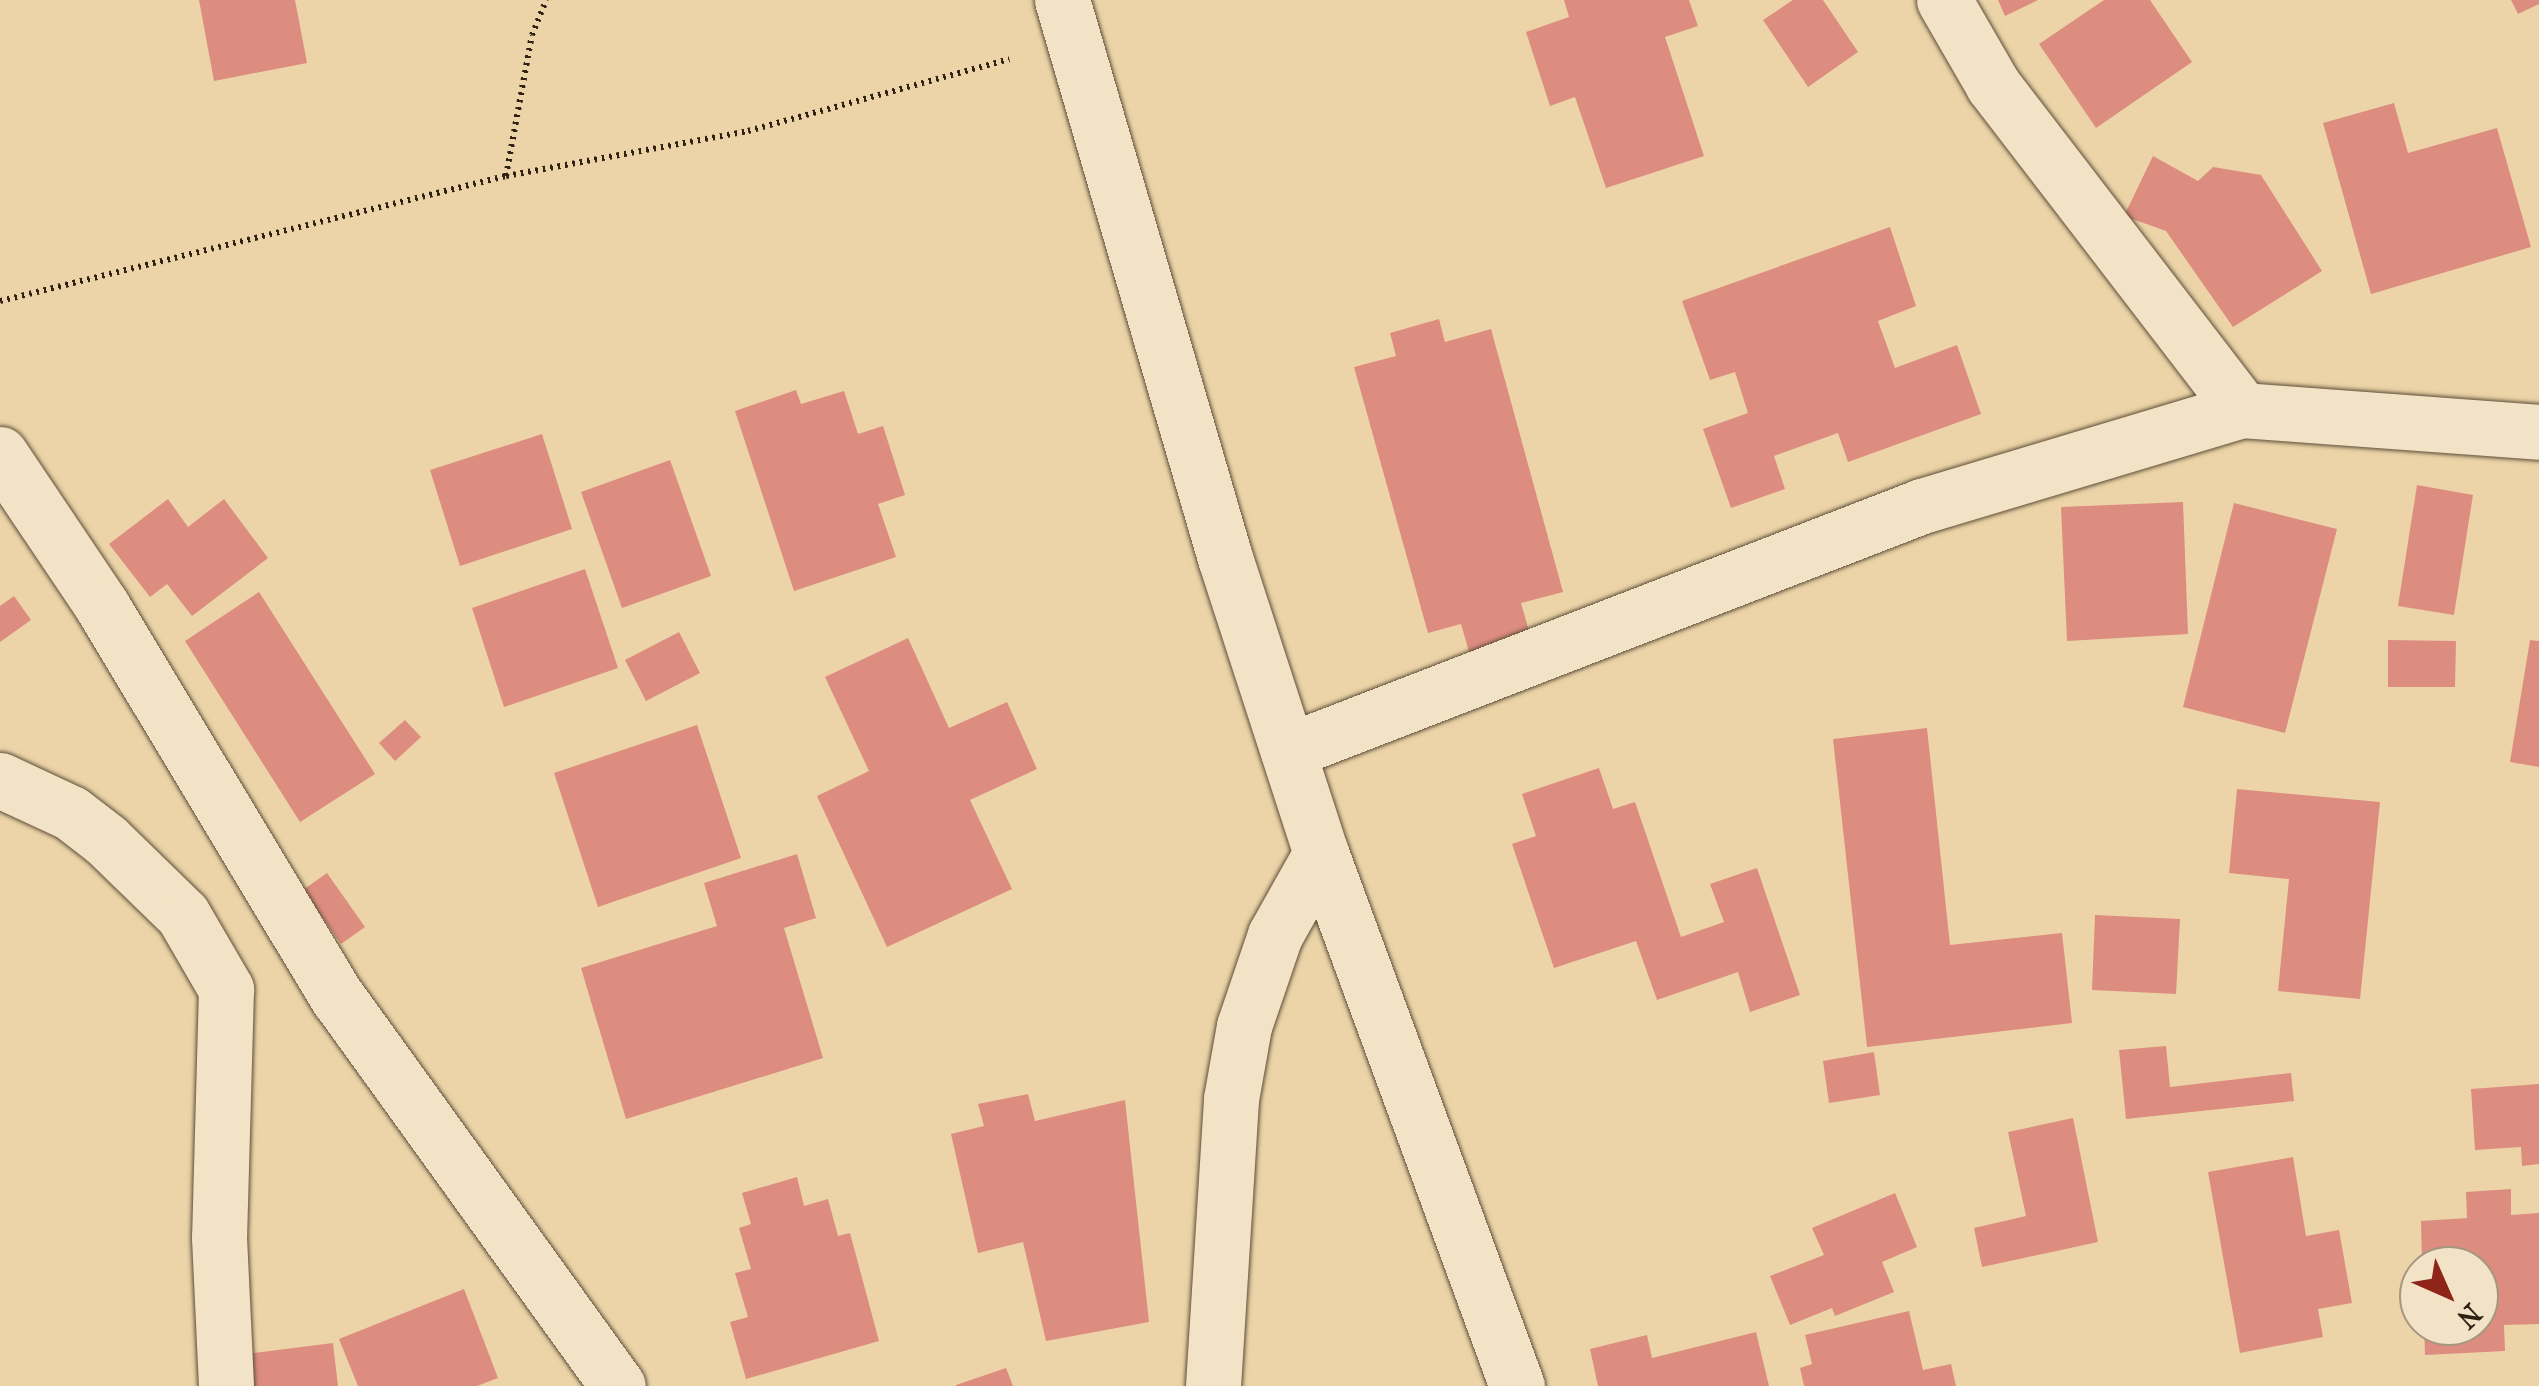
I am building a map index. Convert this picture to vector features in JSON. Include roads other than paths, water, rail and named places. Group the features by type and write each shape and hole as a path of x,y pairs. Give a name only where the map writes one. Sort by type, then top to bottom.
{"street":[{"path":"1944,0 1993,85 2242,410"},
{"path":"1069,20 1321,853 1517,1386"},
{"path":"1288,751 1922,506 2242,410 2539,432"},
{"path":"0,454 102,606 338,998 618,1386"},
{"path":"0,780 71,813 106,840 183,915 226,989 219,1237 226,1386"},
{"path":"1213,1386 1231,1099 1244,1026 1268,952 1321,853"}]}
